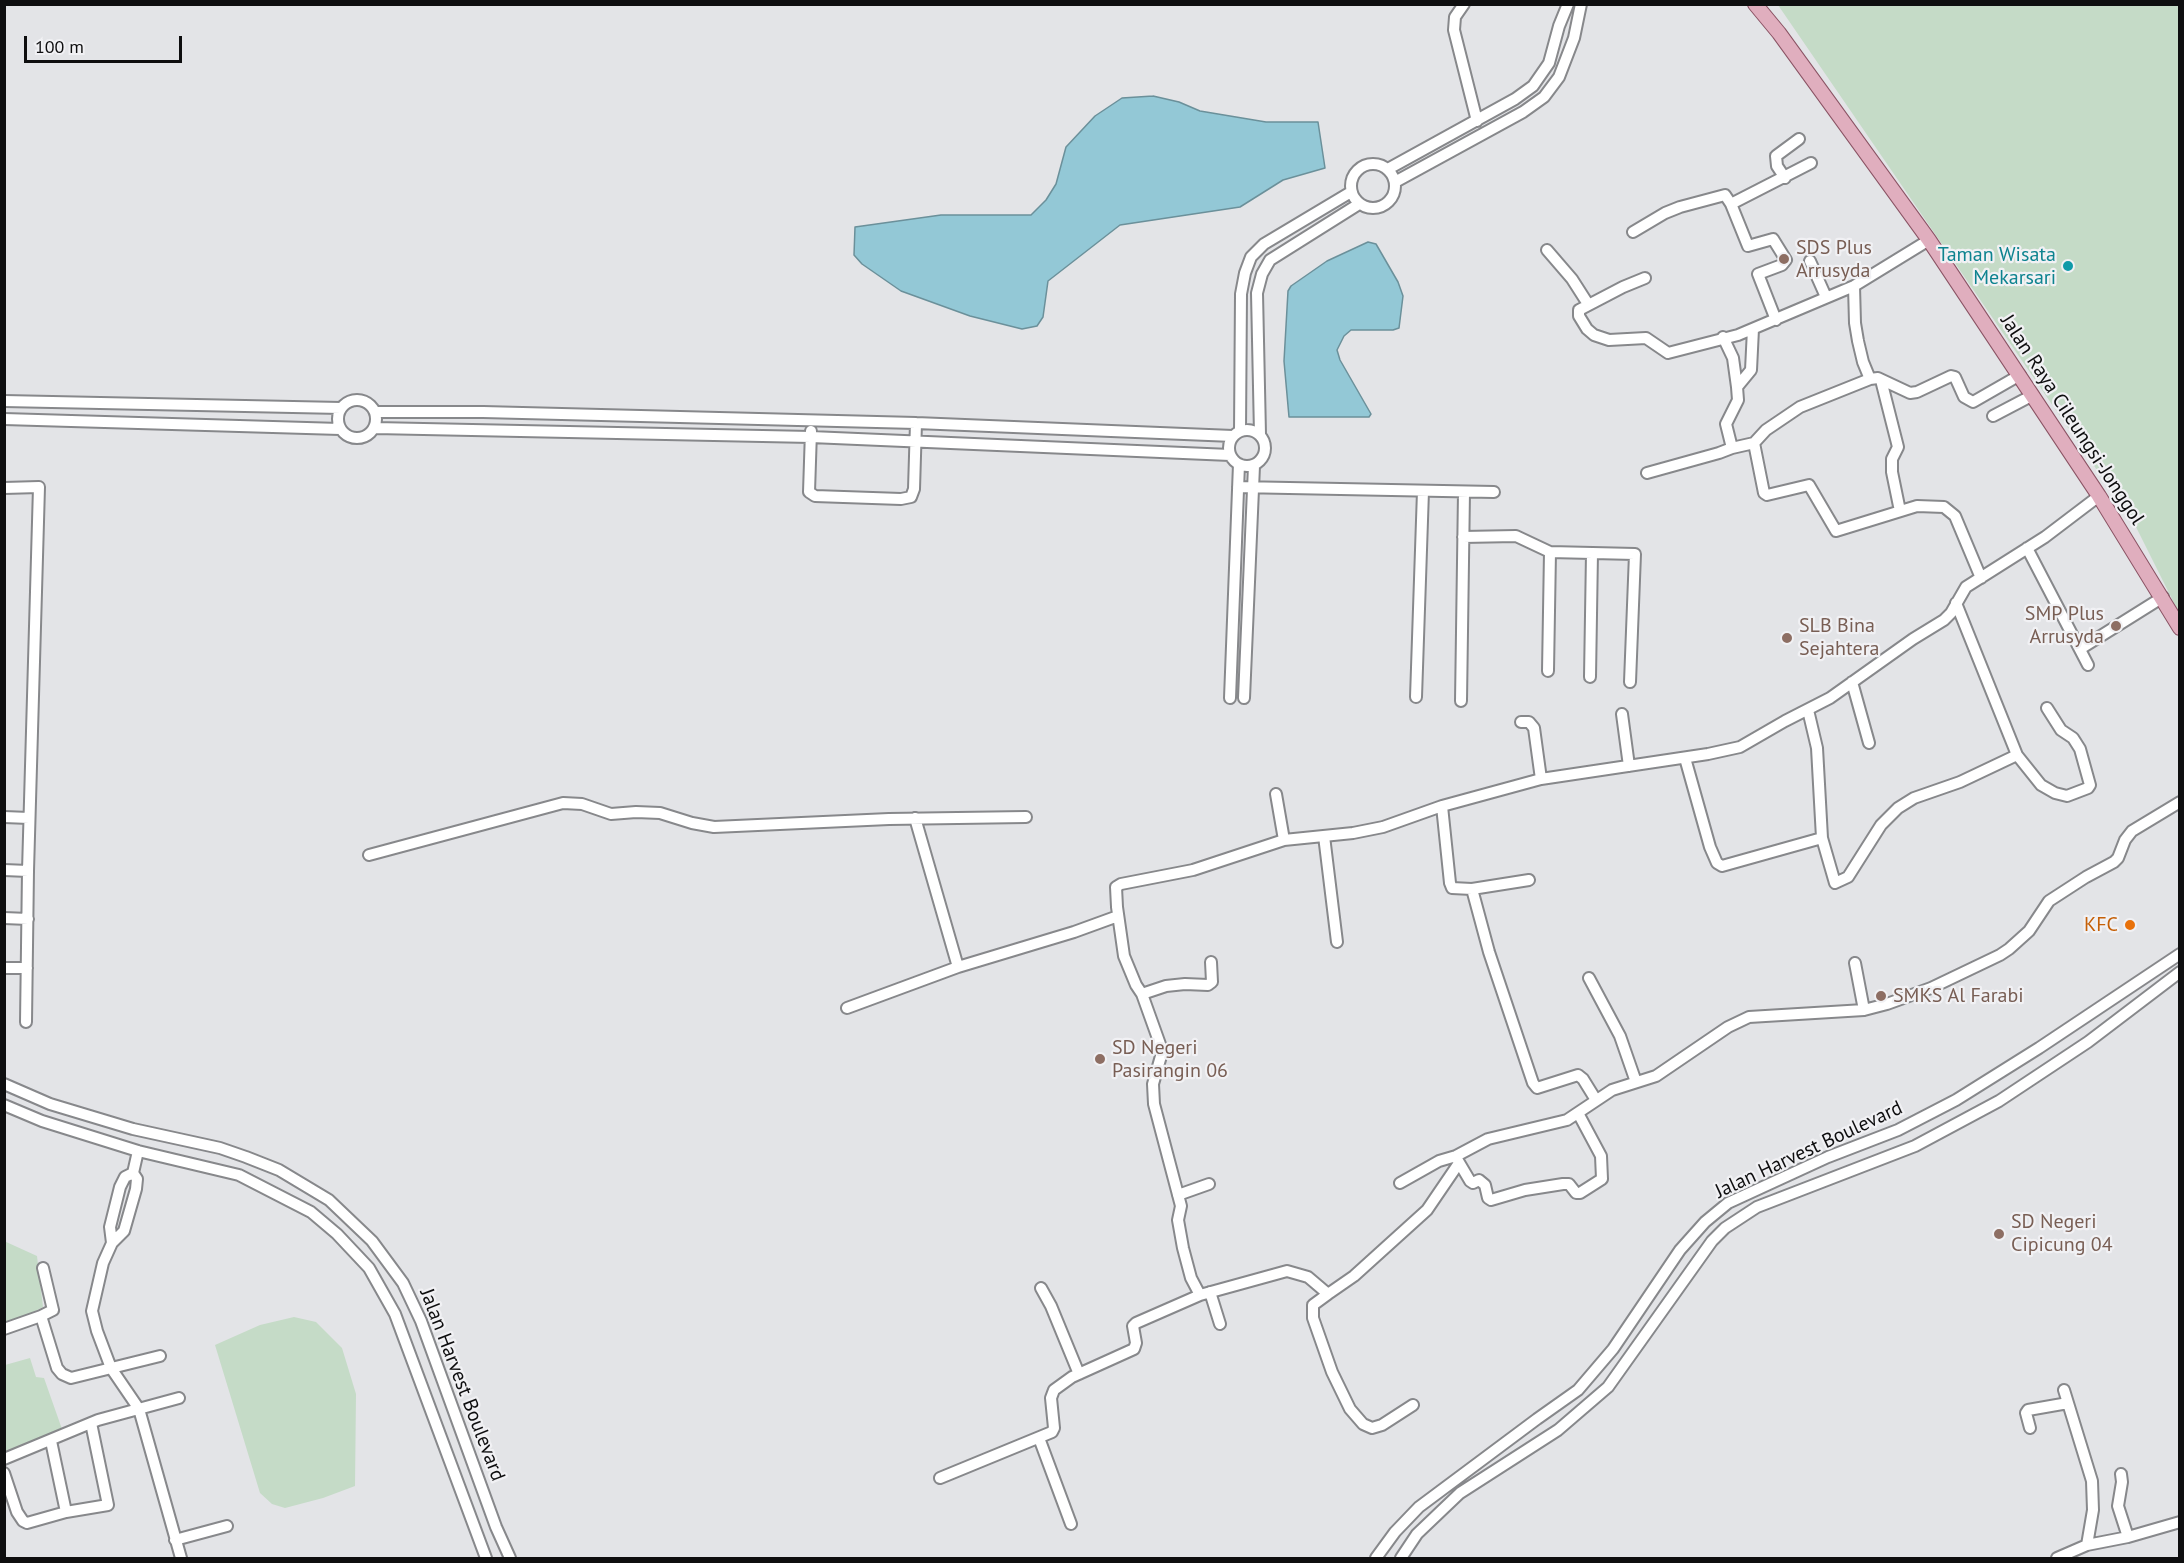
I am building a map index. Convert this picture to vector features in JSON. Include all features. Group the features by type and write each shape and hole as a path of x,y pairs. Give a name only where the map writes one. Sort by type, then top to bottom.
{"main road":[{"name":"Jalan Raya Cileungsi-Jonggol","path":"1755,4 1799,59 1929,240 2099,495 2180,628"}],"street":[{"path":"1464,4 1455,17 1454,30 1478,121"},
{"path":"1388,169 1478,121 1533,86 1549,63 1559,26 1568,4"},
{"path":"1395,182 1497,127 1544,97 1559,77 1574,38 1581,4"},
{"path":"1785,178 1777,166 1776,156 1799,139"},
{"path":"1731,204 1811,163"},
{"path":"1375,164 1388,169 1395,182 1395,193 1390,202 1384,206 1369,209 1359,204 1351,192 1352,178 1361,167 1375,164"},
{"path":"1351,192 1264,244 1251,257 1241,294 1236,434 1229,445 1230,455 1244,467 1254,466 1262,461 1266,452 1265,442 1260,434 1257,293 1262,274 1270,260 1359,204"},
{"path":"1633,232 1680,207 1727,195 1748,246 1773,239 1786,260 1782,265 1758,274 1776,320"},
{"path":"1645,278 1588,304 1579,310 1578,314 1587,329 1600,338 1621,341 1646,338 1668,353 1753,329 1776,320 1854,285 1929,240"},
{"path":"1547,250 1572,279 1588,304"},
{"path":"1810,261 1826,297"},
{"path":"1854,285 1855,322 1863,362 1876,379 1897,442 1898,447 1892,459 1892,472 1900,511"},
{"path":"1737,387 1751,370 1753,329"},
{"path":"1723,338 1733,358 1737,387 1737,400 1726,424 1732,448"},
{"path":"1647,473 1754,443 1766,430 1800,407 1876,379 1910,393 1951,376 1955,377 1964,397 1973,402 2020,375"},
{"path":"1993,416 2033,395"},
{"path":"359,400 369,404 376,412 375,428 368,436 358,439 347,436 340,429 338,418 341,408 349,401 359,400"},
{"path":"4,401 341,408"},
{"path":"376,412 483,412 811,420 1236,434 1251,430 1260,434"},
{"path":"4,419 340,429"},
{"path":"811,420 808,486 809,492 815,496 911,497 914,489 916,423"},
{"path":"375,428 915,441 1230,455"},
{"path":"1754,443 1764,493 1767,495 1809,485 1836,531 1900,511 1926,505 1941,506 1954,516 1981,578"},
{"path":"1230,698 1239,464"},
{"path":"1244,698 1254,466"},
{"path":"1238,487 1494,492"},
{"path":"4,488 39,488 29,818 26,1022"},
{"path":"1416,697 1424,491"},
{"path":"1461,701 1464,492"},
{"path":"1220,1324 1205,1293 1191,1278 1182,1248 1178,1195 1152,1090 1162,1052 1142,994 1124,956 1116,887 1120,884 1193,870 1284,840 1383,827 1442,806 1541,779 1684,758 1740,747 1830,698 1944,620 1966,587 2045,537 2099,495"},
{"path":"1463,537 1516,536 1550,552 1635,554 1630,682"},
{"path":"2027,548 2088,665"},
{"path":"1548,671 1550,552"},
{"path":"1590,677 1592,553"},
{"path":"2080,649 2163,597"},
{"path":"1956,603 2017,755 2041,785 2055,793 2067,796 2088,788 2090,785 2080,749 2073,738 2061,730 2048,708"},
{"path":"1852,682 1869,743"},
{"path":"1808,710 1817,748 1822,838 1833,881 1838,883 1848,877 1881,825 1898,808 1914,798 1960,782 2017,755"},
{"path":"1622,714 1629,766"},
{"path":"1521,722 1529,722 1534,728 1541,779"},
{"path":"1684,758 1710,847 1717,862 1722,866 1822,838"},
{"path":"1276,794 1284,840"},
{"path":"1413,1405 1382,1425 1372,1428 1363,1424 1350,1409 1332,1372 1313,1318 1313,1305 1354,1276 1427,1210 1457,1160 1488,1139 1564,1122 1612,1090 1656,1077 1728,1027 1749,1017 1864,1010 1931,988 2000,955 2029,931 2049,901 2114,862 2132,831 2180,802"},
{"path":"369,855 562,803 582,804 611,814 660,813 714,827 1026,817"},
{"path":"1442,806 1450,886 1457,890 1472,889 1529,880"},
{"path":"4,817 29,818"},
{"path":"915,819 958,967"},
{"path":"1324,836 1337,942"},
{"path":"4,870 28,871"},
{"path":"1472,889 1489,952 1533,1083 1537,1088 1578,1075 1583,1078 1596,1100"},
{"path":"847,1008 958,967 1074,932 1118,916"},
{"path":"4,918 28,919"},
{"name":"Jalan Harvest Boulevard","path":"1376,1558 1405,1520 1419,1507 1578,1390 1613,1349 1680,1250 1705,1221 1728,1203 1828,1157 1898,1130 1956,1100 2180,954"},
{"path":"1142,994 1166,986 1208,985 1212,982 1211,962"},
{"path":"1855,963 1864,1010"},
{"path":"4,968 27,968"},
{"name":"Jalan Harvest Boulevard","path":"1401,1558 1417,1534 1460,1493 1558,1430 1608,1387 1712,1241 1725,1228 1757,1207 1915,1146 1999,1101 2096,1035 2180,972"},
{"path":"1589,978 1620,1036 1636,1082"},
{"path":"2083,1018 2096,1035"},
{"name":"Jalan Harvest Boulevard","path":"4,1084 50,1104 133,1129 220,1148 246,1157 279,1170 329,1200 372,1241 403,1283 421,1321 496,1527 510,1558"},
{"name":"Jalan Harvest Boulevard","path":"4,1105 42,1120 138,1150 238,1175 311,1212 337,1234 369,1268 395,1314 486,1558"},
{"path":"1457,1160 1470,1181 1473,1183 1479,1180 1485,1185 1488,1198 1491,1200 1563,1184 1569,1185 1576,1193 1580,1193 1602,1179 1601,1156 1592,1135 1578,1113"},
{"path":"138,1150 133,1173 125,1176 120,1187 110,1227 112,1243 103,1263 92,1311 111,1368 139,1409 181,1558"},
{"path":"238,1175 246,1157"},
{"path":"1400,1183 1439,1161 1457,1160"},
{"path":"1178,1195 1209,1184"},
{"path":"4,1329 53,1310 43,1268"},
{"path":"940,1478 1054,1430 1051,1404 1053,1392 1079,1374 1134,1349 1136,1343 1133,1326 1136,1323 1205,1293 1291,1271 1308,1277 1328,1294"},
{"path":"1041,1288 1051,1306 1079,1374"},
{"path":"41,1316 57,1368 62,1374 71,1378 160,1356"},
{"path":"2064,1390 2088,1464 2094,1492 2093,1518 2087,1545"},
{"path":"4,1459 91,1423 179,1398"},
{"path":"2030,1428 2026,1413 2028,1410 2068,1403"},
{"path":"4,1473 23,1521 108,1504 91,1423"},
{"path":"1039,1438 1071,1524"},
{"path":"51,1441 66,1512"},
{"path":"2121,1474 2118,1506 2128,1537"},
{"path":"4,1515 18,1512"},
{"path":"2057,1558 2087,1545 2128,1537 2180,1522"},
{"path":"175,1540 227,1526"}],"green space":[{"name":"Taman Wisata Mekarsari","path":"1778,5 2179,5 2179,613 2136,527"},
{"path":"4,1241 37,1256 43,1307 5,1327"},
{"path":"294,1317 316,1322 342,1348 356,1394 355,1486 323,1498 285,1508 272,1504 260,1493 215,1345 260,1325"},
{"path":"30,1358 36,1377 44,1378 63,1432 5,1457 5,1365"}],"water":[{"path":"1153,96 1179,102 1200,111 1266,122 1318,122 1325,168 1283,180 1240,207 1120,225 1048,281 1043,317 1037,326 1022,329 970,316 901,291 862,264 854,255 855,227 941,215 1031,215 1046,200 1056,184 1066,147 1095,116 1122,98"},
{"path":"1368,242 1376,244 1398,282 1403,296 1399,328 1351,330 1344,336 1337,350 1340,360 1371,414 1369,417 1289,417 1284,361 1288,291 1291,286 1327,261"}],"place":[{"name":"SDS Plus Arrusyda","path":"1784,259"},
{"name":"Taman Wisata Mekarsari","path":"2068,266"},
{"name":"SMP Plus Arrusyda","path":"2116,626"},
{"name":"SLB Bina Sejahtera","path":"1787,638"},
{"name":"KFC","path":"2130,925"},
{"name":"SMKS Al Farabi","path":"1881,996"},
{"name":"SD Negeri Pasirangin 06","path":"1100,1059"},
{"name":"SD Negeri Cipicung 04","path":"1999,1234"}]}
